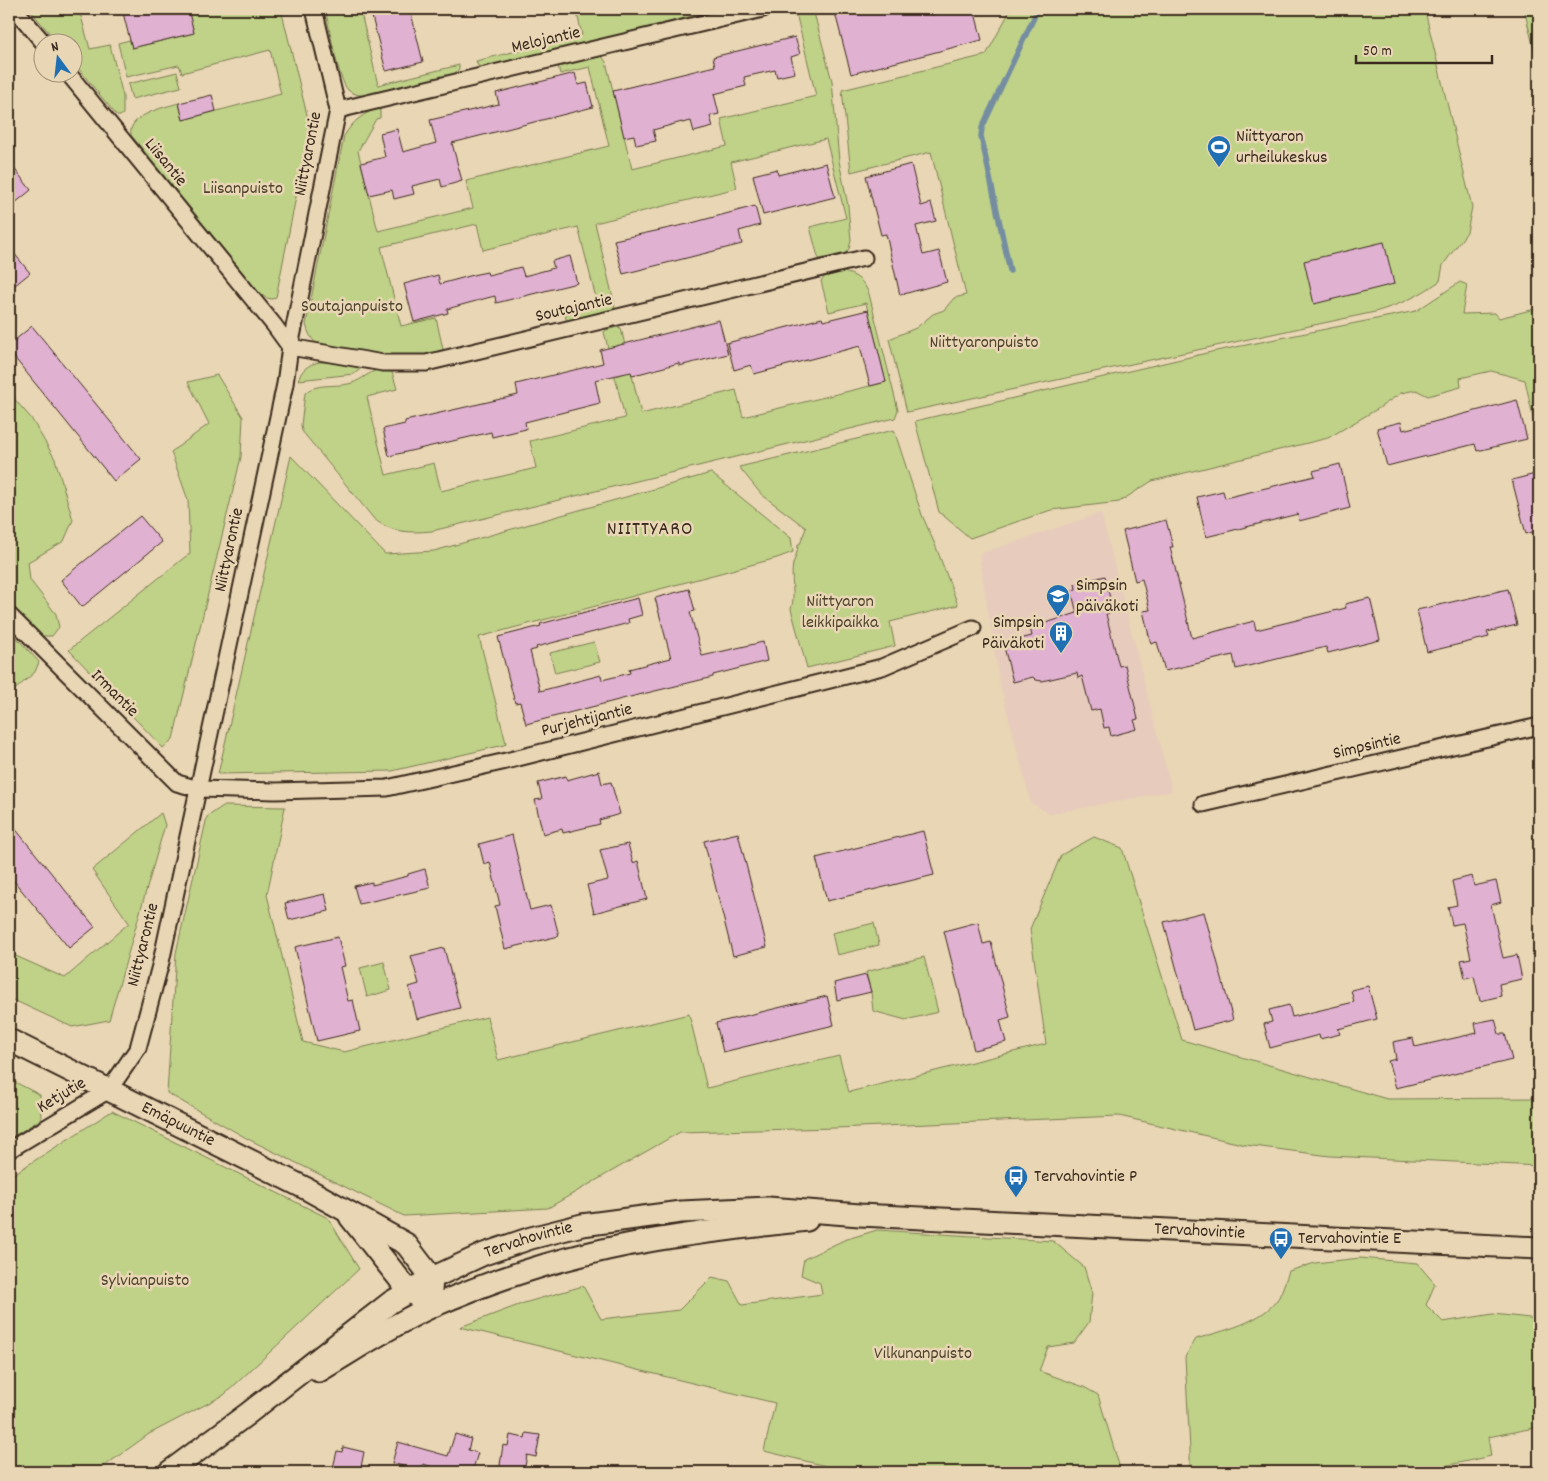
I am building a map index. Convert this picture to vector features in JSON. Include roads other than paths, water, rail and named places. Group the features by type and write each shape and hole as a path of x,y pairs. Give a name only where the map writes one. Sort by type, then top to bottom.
{"main road":[{"name":"Emäpuuntie","path":"9,1040 307,1189 406,1244 432,1278"},
{"name":"Tervahovintie","path":"169,1472 246,1415 370,1317 409,1291 484,1254 531,1238 582,1225 681,1212 768,1208 860,1215 1539,1248"},
{"name":"Emäpuuntie","path":"345,1211 409,1291 430,1308"},
{"name":"Tervahovintie","path":"246,1415 430,1308 500,1280 587,1253 682,1235 860,1215"},
{"path":"430,1308 432,1278"}],"street":[{"path":"15,9 35,32"},
{"name":"Niittyarontie","path":"109,1090 138,1048 161,962 285,384 290,347 338,110 314,9"},
{"name":"Melojantie","path":"338,110 763,9"},
{"name":"Liisantie","path":"75,82 290,347"},
{"name":"Soutajantie","path":"290,347 383,364 426,362 864,258"},
{"name":"Irmantie","path":"9,615 177,783 199,789"},
{"name":"Purjehtijantie","path":"199,789 275,791 387,788 502,762 882,667 973,628"},
{"name":"Simpsintie","path":"1204,804 1539,726"},
{"name":"Ketjutie","path":"9,1150 109,1090"}],"waterway":[{"path":"1010,271 981,136 982,128 1038,9"}],"place":[{"name":"Niittyaron urheilukeskus","path":"1219,168"},
{"name":"Simpsin päiväkoti","path":"1058,617"},
{"name":"Simpsin Päiväkoti","path":"1061,654"},
{"name":"Tervahovintie P","path":"1016,1198"},
{"name":"Tervahovintie E","path":"1281,1260"}],"district":[{"name":"NIITTYARO","path":"650,530"}],"park label":[{"name":"Liisanpuisto","path":"243,189"},
{"name":"Soutajanpuisto","path":"352,307"},
{"name":"Niittyaronpuisto","path":"984,343"},
{"name":"Niittyaron leikkipaikka","path":"840,612"},
{"name":"Sylvianpuisto","path":"145,1281"},
{"name":"Vilkunanpuisto","path":"923,1354"}]}
